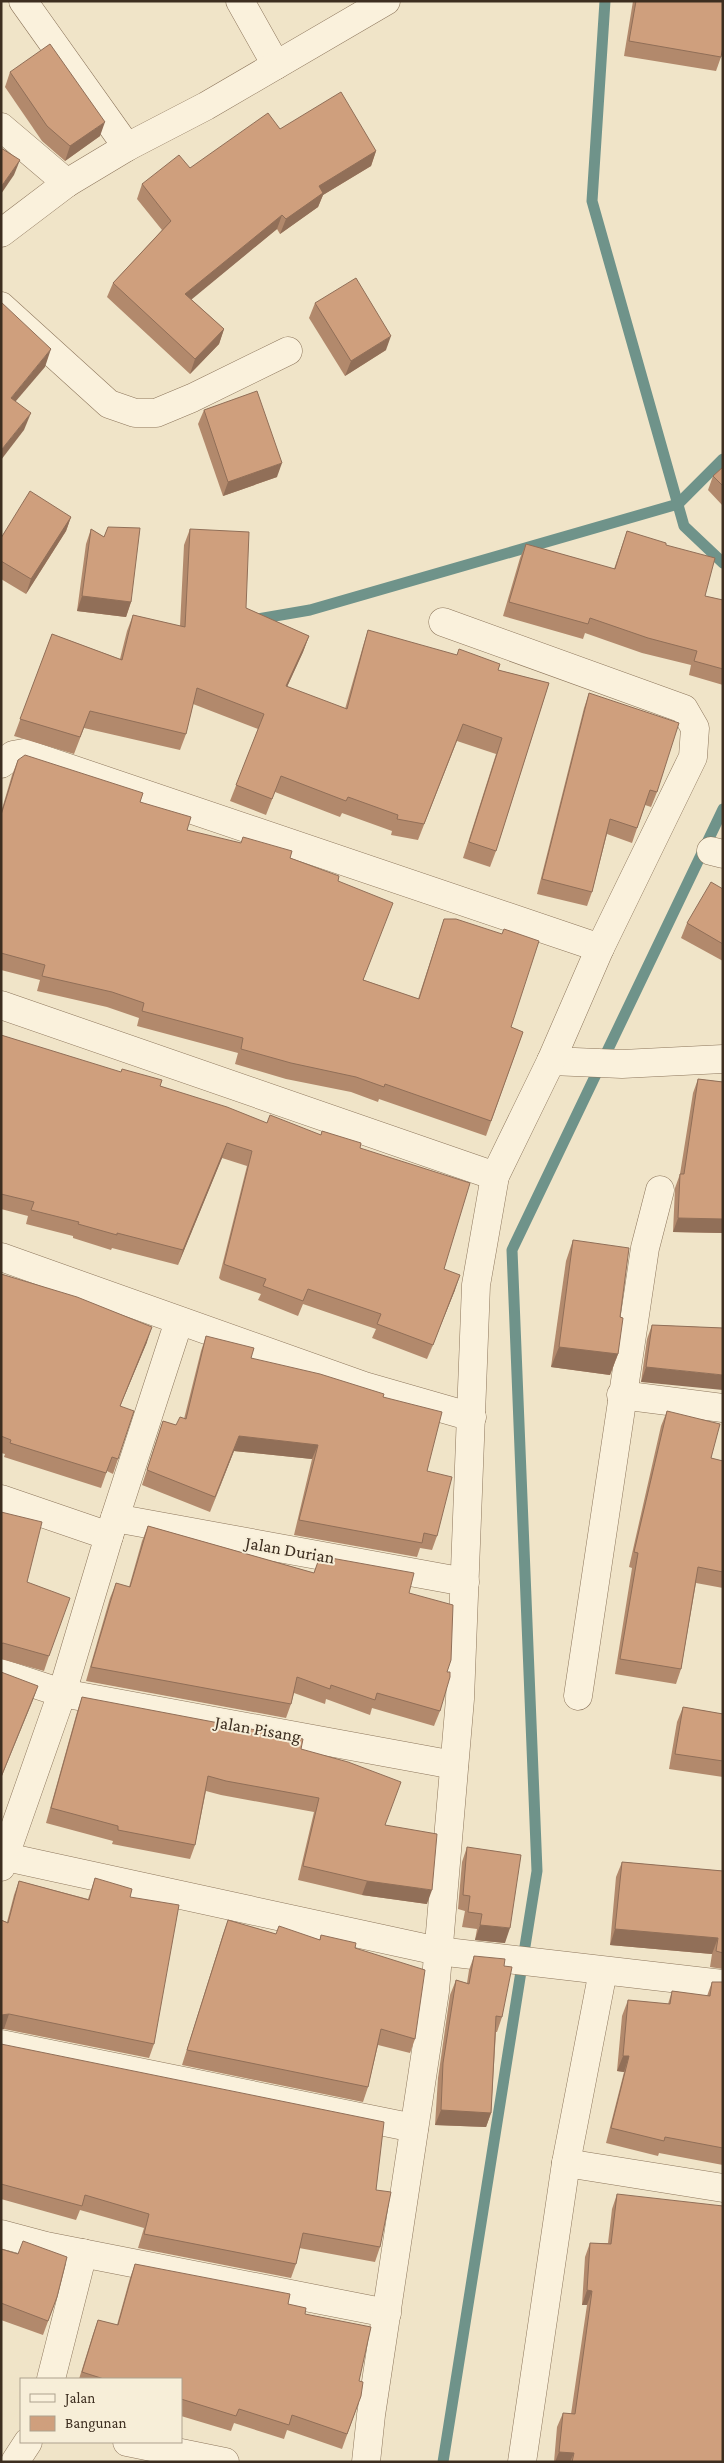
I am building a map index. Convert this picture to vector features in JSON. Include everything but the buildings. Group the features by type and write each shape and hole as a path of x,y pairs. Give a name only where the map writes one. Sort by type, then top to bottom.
{"street":[{"path":"22,1 127,147"},
{"path":"240,1 276,65"},
{"path":"1,233 67,183 127,147 206,106 386,1"},
{"path":"1,127 67,183"},
{"path":"1,306 109,404 135,413 156,414 288,351"},
{"path":"366,2462 435,1991 454,1765 465,1582 476,1285 495,1176 562,1062 600,948 693,758 695,728 684,709 443,622"},
{"path":"1,764 13,755 24,753 600,948"},
{"path":"1,1005 495,1176"},
{"path":"562,1062 622,1064 723,1059"},
{"path":"578,1696 621,1395 645,1248 660,1190"},
{"path":"1,1257 364,1386 472,1417"},
{"path":"179,1321 112,1527 62,1693 2,1860 438,1951 723,1984"},
{"path":"621,1395 723,1408"},
{"name":"Jalan Durian","path":"1,1499 112,1527 465,1582"},
{"name":"Jalan Pisang","path":"1,1673 62,1693 454,1765"},
{"path":"522,2462 566,2163 603,1971"},
{"path":"1,2044 414,2128"},
{"path":"566,2163 723,2188"},
{"path":"1,2234 46,2246 387,2313"},
{"path":"51,2378 83,2253"},
{"path":"15,2462 27,2443"},
{"path":"131,2443 224,2462"}],"waterway":[{"path":"605,1 592,201 684,526 723,563"},
{"path":"252,620 310,610 678,504 723,459"},
{"path":"443,2462 537,1871 512,1250 723,809"}]}
